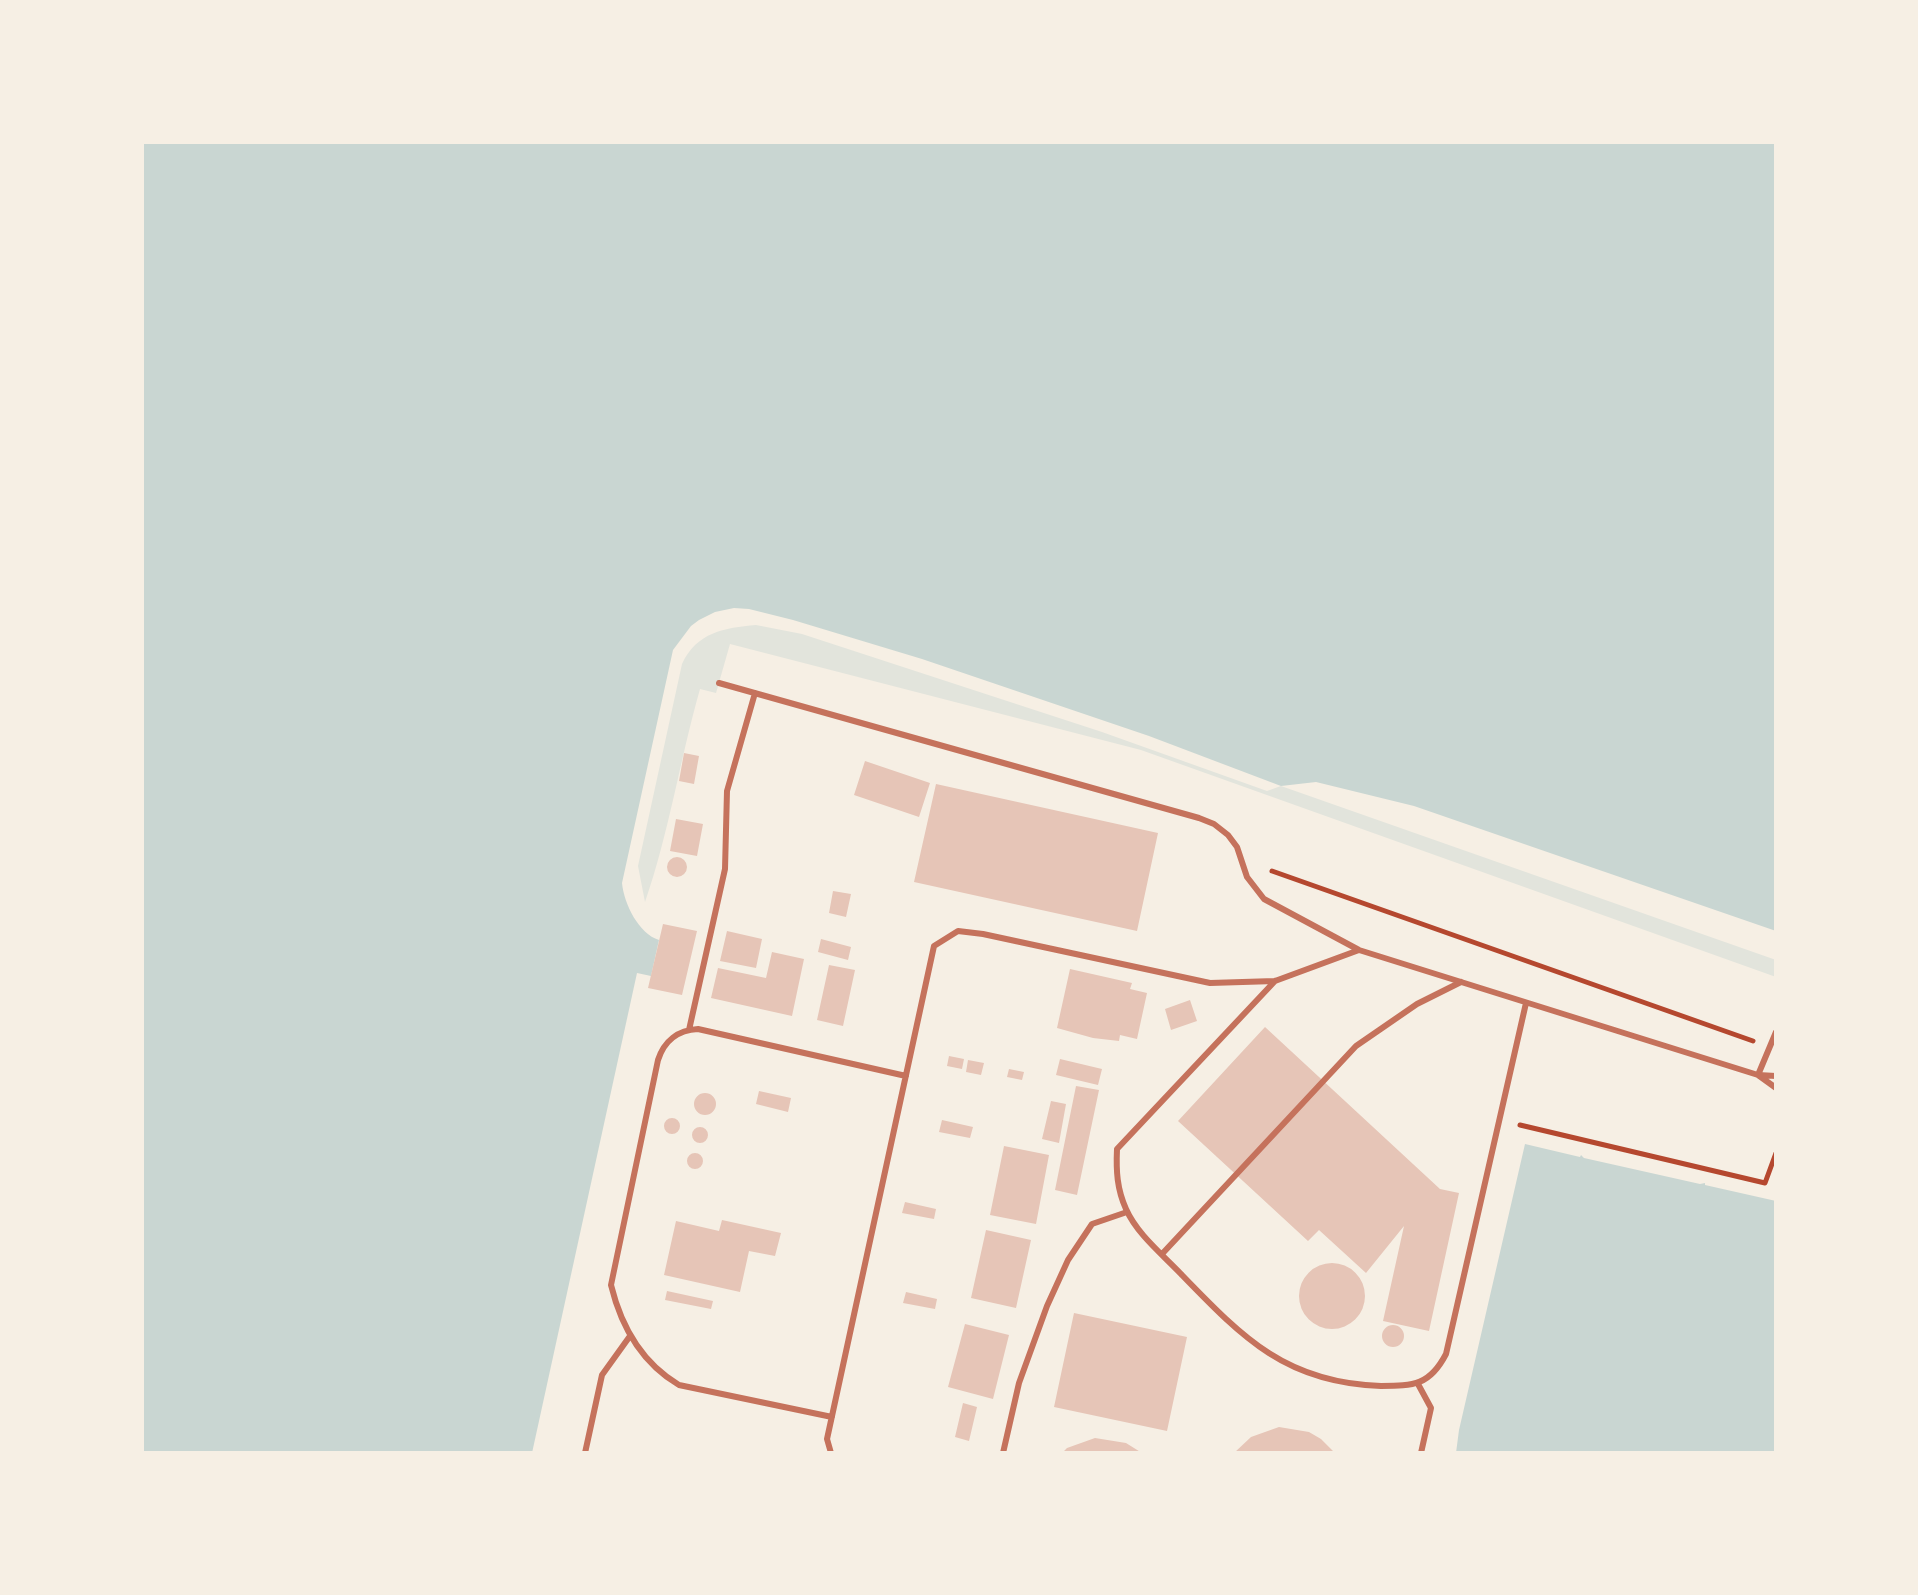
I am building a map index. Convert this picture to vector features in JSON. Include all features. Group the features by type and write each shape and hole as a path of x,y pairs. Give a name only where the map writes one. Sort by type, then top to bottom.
{"lane":[{"path":"719,683 1199,818 1214,824 1228,835 1243,861 1247,877 1264,899 1359,950 1758,1075 1776,1076"},
{"path":"689,1030 725,869 727,791 755,693"},
{"path":"831,1453 827,1439 934,946 958,931 1210,983 1275,981 1359,950"},
{"path":"1275,981 1117,1149 1119,1191 1139,1231 1253,1344 1304,1372 1333,1381 1362,1385 1418,1384 1429,1378 1446,1354 1526,1003"},
{"path":"1162,1254 1356,1046 1417,1004 1461,982"},
{"path":"832,1417 679,1385 661,1375 630,1336 618,1312 611,1285 658,1060 666,1042 689,1030 906,1076"},
{"path":"1758,1075 1776,1032"},
{"path":"1758,1075 1776,1088"},
{"path":"1003,1453 1019,1383 1047,1306 1068,1260 1092,1224 1127,1212"},
{"path":"585,1453 602,1375 630,1336"},
{"path":"1418,1384 1431,1408 1421,1453"}],"path":[{"path":"1243,861 1770,1047"},
{"path":"1499,1120 1765,1183 1776,1153"}],"shaded area":[{"path":"142,142 1776,142 1776,931 1414,806 1316,782 1281,786 1149,736 922,659 749,609 715,612 691,626 673,650 622,883 626,900 639,925 659,940 651,976 637,973 532,1453 142,1453"},
{"path":"756,625 802,634 1102,732 1267,791 1281,786 1776,960 1776,977 1141,750 730,644 716,693 700,689 645,902 638,866 682,664 688,653 704,638 722,630"},
{"path":"1525,1144 1776,1201 1776,1453 1456,1453"}],"building":[{"path":"684,753 699,756 694,784 679,781"},
{"path":"865,761 930,783 919,817 854,795"},
{"path":"936,784 1158,833 1137,931 914,882"},
{"path":"676,819 703,824 697,856 670,851"},
{"path":"673,857 681,857 687,867 681,877 673,877 667,871 667,863"},
{"path":"833,891 851,894 846,917 829,913"},
{"path":"663,924 697,931 682,995 648,988"},
{"path":"727,931 762,939 756,968 720,961"},
{"path":"821,939 851,947 848,960 818,952"},
{"path":"772,952 804,959 792,1016 711,998 718,968 766,978"},
{"path":"829,965 855,970 843,1026 817,1020"},
{"path":"1070,969 1132,983 1130,989 1147,993 1137,1039 1120,1035 1119,1041 1093,1038 1057,1028"},
{"path":"1190,1000 1197,1021 1171,1030 1165,1009"},
{"path":"1265,1027 1440,1189 1459,1193 1429,1331 1383,1321 1404,1226 1366,1273 1319,1230 1308,1241 1178,1121"},
{"path":"949,1056 964,1059 962,1069 947,1066"},
{"path":"1060,1059 1102,1069 1098,1085 1056,1075"},
{"path":"968,1060 984,1063 981,1075 966,1072"},
{"path":"1009,1069 1024,1072 1022,1080 1007,1077"},
{"path":"1076,1086 1099,1090 1077,1195 1055,1190"},
{"path":"759,1091 791,1098 788,1112 756,1104"},
{"path":"705,1093 713,1096 716,1104 713,1112 705,1115 697,1112 694,1104 697,1096"},
{"path":"1051,1101 1066,1104 1059,1143 1042,1139"},
{"path":"669,1118 675,1118 680,1126 678,1132 669,1134 664,1129 664,1123"},
{"path":"942,1120 973,1127 970,1138 939,1132"},
{"path":"697,1127 703,1127 708,1135 706,1141 697,1143 692,1138 692,1132"},
{"path":"1004,1146 1049,1155 1036,1224 990,1215"},
{"path":"692,1153 698,1153 703,1161 701,1167 692,1169 687,1164 687,1158"},
{"path":"905,1202 936,1209 934,1219 902,1213"},
{"path":"722,1220 781,1233 775,1256 749,1251 740,1292 664,1275 676,1221 719,1231"},
{"path":"986,1230 1031,1240 1016,1308 971,1298"},
{"path":"1332,1263 1355,1273 1365,1296 1355,1319 1332,1329 1309,1319 1299,1296 1309,1273"},
{"path":"667,1291 713,1301 711,1309 665,1300"},
{"path":"906,1292 937,1299 935,1309 903,1303"},
{"path":"1074,1313 1187,1337 1167,1431 1054,1407"},
{"path":"965,1324 1009,1335 993,1399 948,1387"},
{"path":"1393,1325 1401,1328 1404,1336 1401,1344 1393,1347 1385,1344 1382,1336 1385,1328"},
{"path":"963,1403 977,1407 969,1441 955,1437"},
{"path":"1279,1427 1309,1432 1335,1453 1234,1453 1251,1437"},
{"path":"1095,1438 1126,1443 1142,1453 1062,1453 1067,1448"}]}
